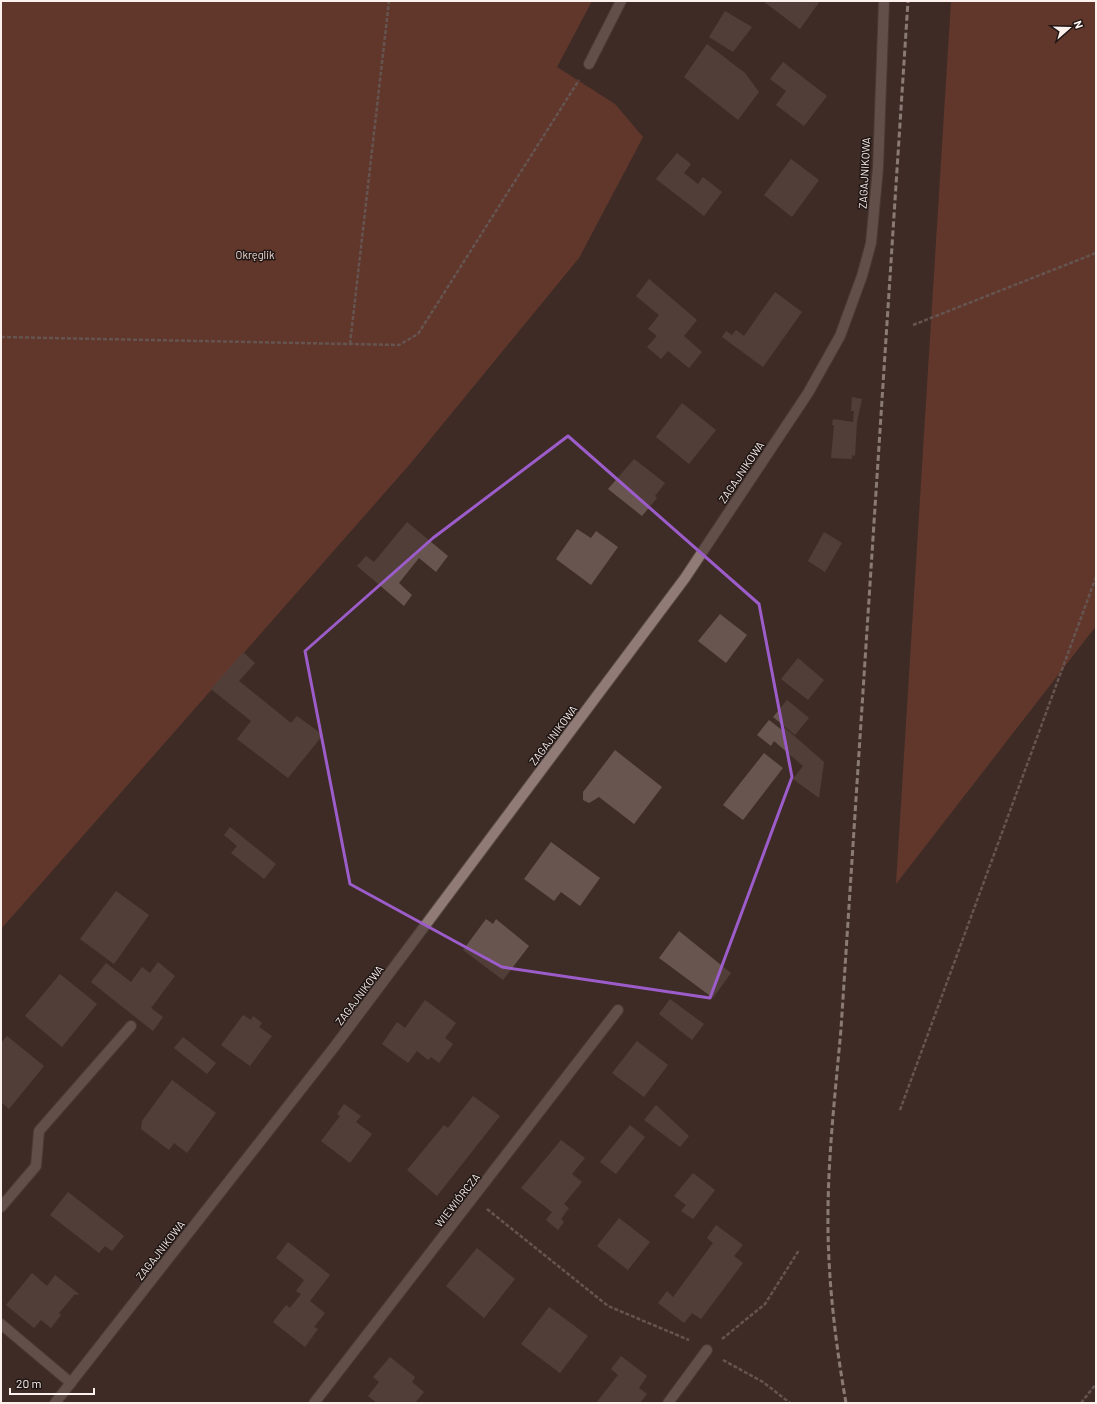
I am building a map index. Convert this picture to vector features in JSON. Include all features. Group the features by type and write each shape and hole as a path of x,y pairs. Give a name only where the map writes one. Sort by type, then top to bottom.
{"street":[{"path":"589,64 621,1"},
{"name":"ZAGAJNIKOWA","path":"55,1403 335,1046 680,584 808,393 840,336 862,276 871,243 878,168 884,1"},
{"name":"WIEWIÓRCZA","path":"314,1403 618,1010"},
{"path":"1,1207 36,1166 38,1131 131,1026"},
{"path":"1,1324 71,1383"},
{"path":"668,1403 707,1350"}],"path":[{"path":"350,344 390,1"},
{"path":"1,336 399,346 418,334 589,64"},
{"path":"913,325 1096,253"},
{"path":"900,1110 1096,578"},
{"path":"473,1198 608,1306 686,1338 763,1382 790,1403"},
{"path":"707,1350 765,1304 799,1250"},
{"path":"1081,1403 1096,1384"}],"highlighted area":[{"path":"568,436 759,604 792,777 710,998 502,967 350,884 305,651 433,538"}],"green space":[{"name":"Okręglik","path":"1,1 592,1 557,67 615,104 643,137 579,258 410,464 1,929"},
{"path":"951,1 1096,1 1096,626 896,884"}],"building":[{"path":"763,1 820,1 800,29"},
{"path":"725,11 752,27 733,52 709,37"},
{"path":"707,44 745,73 759,92 738,120 684,77"},
{"path":"783,62 827,96 804,126 776,105 786,91 770,79"},
{"path":"677,153 691,164 684,173 698,184 703,177 722,192 704,216 656,179"},
{"path":"791,159 819,180 792,217 764,195"},
{"path":"649,279 697,320 684,336 702,352 689,368 668,351 661,359 647,347 657,336 648,329 659,315 636,296"},
{"path":"775,292 802,312 763,367 722,337 726,331 732,335 736,330 744,336"},
{"path":"852,397 862,399 857,422 855,456 852,455 852,459 831,458 834,425 832,425 833,419 853,422 854,411 851,411"},
{"path":"682,403 716,430 689,464 656,437"},
{"path":"634,459 665,483 655,496 657,498 642,516 608,489"},
{"path":"407,522 448,556 436,572 419,558 399,583 412,595 404,606 357,566 366,556 374,562"},
{"path":"577,529 591,538 596,531 618,547 591,585 556,559"},
{"path":"824,532 842,543 825,572 808,561"},
{"path":"720,614 747,635 726,663 698,641"},
{"path":"243,652 255,663 239,681 291,723 297,716 323,735 288,778 237,739 251,721 211,689"},
{"path":"798,658 824,680 808,700 781,679"},
{"path":"787,700 809,718 795,735 773,717"},
{"path":"769,720 782,730 784,727 824,762 819,798 793,779 803,766 774,741 771,746 757,735"},
{"path":"615,750 662,787 634,824 599,797 589,803 583,800 583,792"},
{"path":"764,753 783,768 743,820 723,805"},
{"path":"230,827 276,864 264,879 231,853 237,846 224,835"},
{"path":"551,842 600,878 580,906 561,892 554,901 524,879"},
{"path":"116,891 149,915 114,964 80,939"},
{"path":"486,919 493,924 496,919 529,946 503,980 463,950"},
{"path":"679,931 731,973 713,998 659,958"},
{"path":"158,962 175,976 151,1008 163,1017 153,1031 91,982 106,963 131,982 142,967 150,973"},
{"path":"60,974 97,1004 62,1047 25,1016"},
{"path":"670,999 704,1024 692,1040 659,1014"},
{"path":"425,1000 456,1023 445,1038 453,1044 439,1063 431,1057 428,1060 417,1051 408,1063 382,1044 397,1022 405,1028"},
{"path":"243,1015 251,1020 253,1016 262,1023 259,1027 272,1036 250,1066 221,1045"},
{"path":"7,1036 44,1066 9,1109 1,1102 1,1043"},
{"path":"183,1037 216,1063 207,1074 174,1048"},
{"path":"637,1041 668,1065 644,1097 612,1073"},
{"path":"172,1080 216,1113 187,1153 174,1143 169,1150 141,1129 142,1121"},
{"path":"473,1096 500,1116 437,1196 407,1170 444,1125 448,1128"},
{"path":"344,1104 361,1116 356,1122 372,1134 350,1163 321,1141 340,1116 337,1114"},
{"path":"656,1105 689,1136 680,1147 644,1120"},
{"path":"630,1125 645,1137 616,1174 600,1162"},
{"path":"561,1140 585,1158 572,1174 582,1182 564,1204 569,1208 561,1219 564,1222 558,1230 546,1220 552,1212 521,1188"},
{"path":"693,1173 715,1190 693,1219 681,1211 686,1205 674,1196"},
{"path":"68,1192 124,1236 112,1251 105,1246 99,1253 50,1215"},
{"path":"619,1218 650,1242 628,1270 597,1246"},
{"path":"716,1225 743,1245 734,1256 743,1263 701,1319 692,1313 684,1323 658,1303 667,1291 673,1297 713,1243 707,1238"},
{"path":"288,1242 330,1275 310,1301 325,1313 314,1327 318,1329 305,1347 273,1322 286,1305 290,1308 301,1294 296,1291 304,1280 276,1258"},
{"path":"477,1248 515,1279 484,1318 446,1286"},
{"path":"32,1273 47,1286 55,1275 79,1294 75,1294 59,1313 61,1315 51,1328 41,1320 34,1328 6,1305"},
{"path":"549,1307 588,1336 560,1373 521,1344"},
{"path":"621,1356 647,1376 639,1388 647,1394 640,1403 596,1403 618,1375 611,1369"},
{"path":"390,1357 415,1377 412,1382 424,1392 415,1403 377,1403 368,1396 379,1382 373,1377"}],"railway":[{"path":"846,1403 831,1296 828,1231 829,1181 841,1029 908,1"}]}
